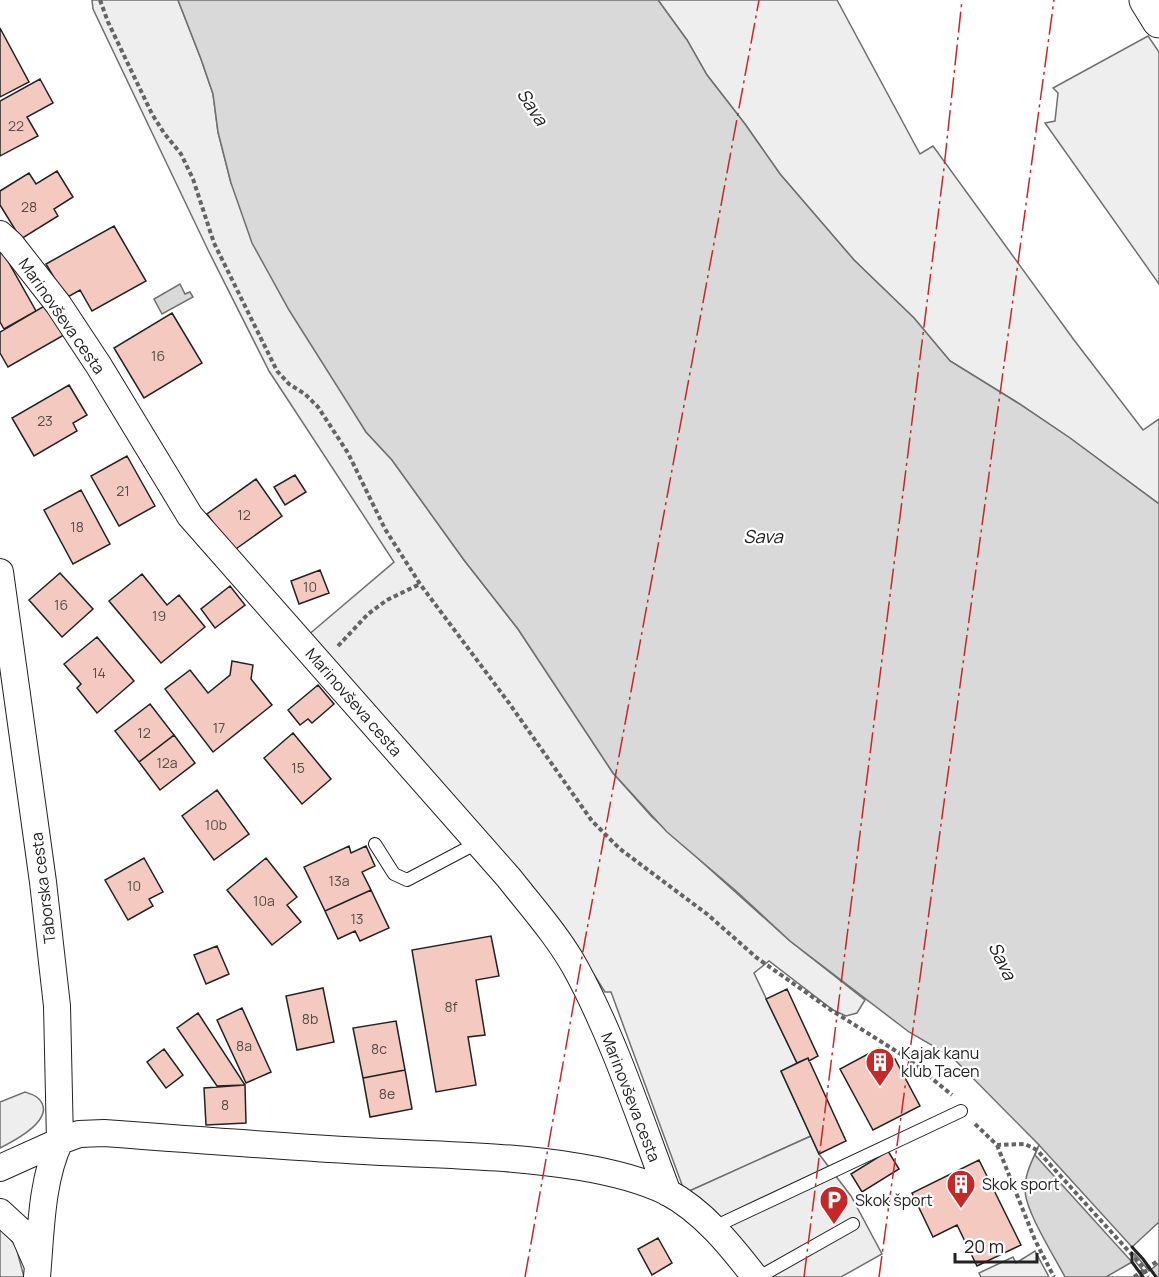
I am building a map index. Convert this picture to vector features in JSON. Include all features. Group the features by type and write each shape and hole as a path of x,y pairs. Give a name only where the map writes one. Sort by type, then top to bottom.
{"street":[{"path":"1146,0 1159,21"},
{"name":"Marinovševa cesta","path":"0,234 11,244 63,313 99,366 190,516 537,912 574,965 615,1050 668,1192"},
{"name":"Taborska cesta","path":"0,572 41,870 57,1006 60,1141"},
{"name":"Marinovševa cesta","path":"60,1141 79,1134 104,1133 302,1148 537,1160 608,1172 644,1182 668,1192 688,1205 757,1277"},
{"path":"0,1168 60,1141"},
{"path":"38,1272 47,1184 52,1158 60,1141"},
{"path":"0,1212 24,1234 38,1272"}],"lane":[{"path":"375,844 394,874 407,880 477,843"},
{"path":"712,1228 961,1111"},
{"path":"757,1277 853,1224"}],"path":[{"path":"100,0 108,22 152,114 185,162 193,179 214,243 277,371 289,384 305,394 318,407 352,460 385,529 420,584 509,703 586,812 620,849 707,914 757,958 831,1010 907,1058 953,1096 961,1111 997,1145 1035,1240 1054,1277"},
{"path":"316,658 344,641 368,614 387,600 420,584"},
{"path":"997,1145 1025,1143 1037,1150 1144,1268 1148,1277"},
{"path":"1134,1277 1144,1268 1150,1267 1159,1260"}],"shaded area":[{"path":"92,0 178,0 213,94 218,132 231,183 366,432 392,460 464,560 518,629 613,773 652,817 790,941 865,1000 857,1013 846,1016 833,1010 769,961 754,973 797,1063 781,1071 811,1136 685,1193 611,992 605,992 574,943 307,636 394,562 269,371 208,250 93,9"},
{"path":"658,0 837,0 920,154 933,146 1074,340 1143,430 1159,419 1159,504 1070,438 950,361 914,318 854,260 780,174 707,75 687,40"},
{"path":"1148,36 1159,52 1159,284 1045,123 1055,121 1058,93 1053,88"},
{"path":"25,1092 38,1098 43,1106 43,1113 32,1128 0,1148 0,1102"},
{"path":"811,1136 819,1154 851,1196 882,1254 841,1277 768,1277 685,1193"},
{"path":"0,1224 16,1247 24,1277 0,1277"},
{"path":"1035,1251 1049,1277 981,1277 979,1273 1013,1257 1016,1263"}],"water":[{"name":"Sava","path":"178,0 658,0 687,40 707,75 780,174 854,260 914,318 950,361 1070,438 1159,504 1159,1277 1156,1277 1132,1248 1132,1262 1143,1277 1065,1277 1035,1222 1025,1191 1029,1167 1039,1145 952,1057 909,1032 790,941 667,832 613,773 518,629 464,560 392,460 366,432 289,310 252,243 231,183 218,132 213,94"},
{"path":"180,284 185,294 190,292 193,297 162,314 154,299"}],"pier":[{"path":"1039,1145 1132,1247 1159,1222 1159,1263 1149,1271 1135,1254 1135,1261 1145,1273 1138,1277 1106,1277 1132,1262 1035,1155"}],"building":[{"path":"0,28 29,82 0,97"},
{"path":"40,79 53,103 27,117 38,136 0,156 0,101"},
{"path":"57,171 73,197 54,209 58,216 21,239 0,205 0,191 29,173 36,184"},
{"path":"114,226 146,281 92,311 80,290 66,298 46,264"},
{"path":"0,247 36,311 4,329 0,322"},
{"path":"46,305 64,335 8,367 0,353 0,332"},
{"path":"172,313 202,363 144,398 114,348"},
{"path":"69,385 87,415 73,423 77,431 34,456 12,418"},
{"path":"127,456 155,506 119,526 91,476"},
{"path":"295,475 306,492 285,505 274,487"},
{"path":"256,479 282,516 233,551 207,514"},
{"path":"81,490 110,544 73,564 44,510"},
{"path":"320,570 329,593 299,604 291,581"},
{"path":"60,573 93,609 62,637 29,600"},
{"path":"142,574 167,605 179,595 205,627 161,663 109,601"},
{"path":"230,586 245,605 215,628 201,609"},
{"path":"97,637 134,681 97,713 77,688 81,684 64,664"},
{"path":"232,661 253,665 251,679 272,705 213,752 165,689 190,670 208,693 230,675"},
{"path":"318,685 334,704 312,723 308,719 300,725 288,710"},
{"path":"150,704 174,735 139,762 115,731"},
{"path":"293,733 331,779 302,804 264,758"},
{"path":"174,735 195,763 160,790 139,762"},
{"path":"217,790 249,834 214,860 182,816"},
{"path":"349,846 351,853 366,846 375,866 362,872 371,890 325,911 304,867"},
{"path":"144,858 163,892 149,899 153,906 128,920 105,880"},
{"path":"266,858 297,897 287,905 301,922 272,945 227,890"},
{"path":"371,890 389,928 360,941 355,931 338,939 325,911"},
{"path":"491,936 499,976 476,980 485,1035 468,1037 476,1085 436,1092 412,950"},
{"path":"217,946 229,974 206,984 194,955"},
{"path":"323,988 334,1042 297,1050 286,996"},
{"path":"787,989 818,1056 809,1061 808,1058 797,1063 766,999"},
{"path":"242,1008 271,1072 246,1083 217,1020"},
{"path":"198,1013 245,1085 217,1086 177,1028"},
{"path":"396,1021 405,1070 363,1078 353,1028"},
{"name":"Kajak kanu klub Tacen","path":"879,1048 887,1063 895,1059 920,1106 873,1130 840,1069"},
{"path":"164,1049 183,1075 166,1088 147,1062"},
{"path":"808,1058 846,1141 819,1154 781,1071"},
{"path":"405,1070 412,1109 370,1117 363,1078"},
{"path":"245,1085 246,1123 206,1125 204,1088"},
{"path":"888,1151 899,1169 862,1192 851,1174"},
{"name":"Skok sport","path":"979,1160 1021,1245 977,1266 957,1225 933,1237 912,1193"},
{"path":"658,1238 672,1263 652,1275 638,1249"}],"wall":[{"path":"1132,1247 1156,1277"},
{"path":"1132,1253 1132,1262 1143,1277"}],"power":[{"path":"525,1277 759,0"},
{"path":"804,1277 944,168 962,0"},
{"path":"879,1277 1054,0"}],"place":[{"name":"Kajak kanu klub Tacen","path":"880,1088"},
{"name":"Skok sport","path":"961,1210"},
{"name":"Skok šport","path":"834,1226"}]}
